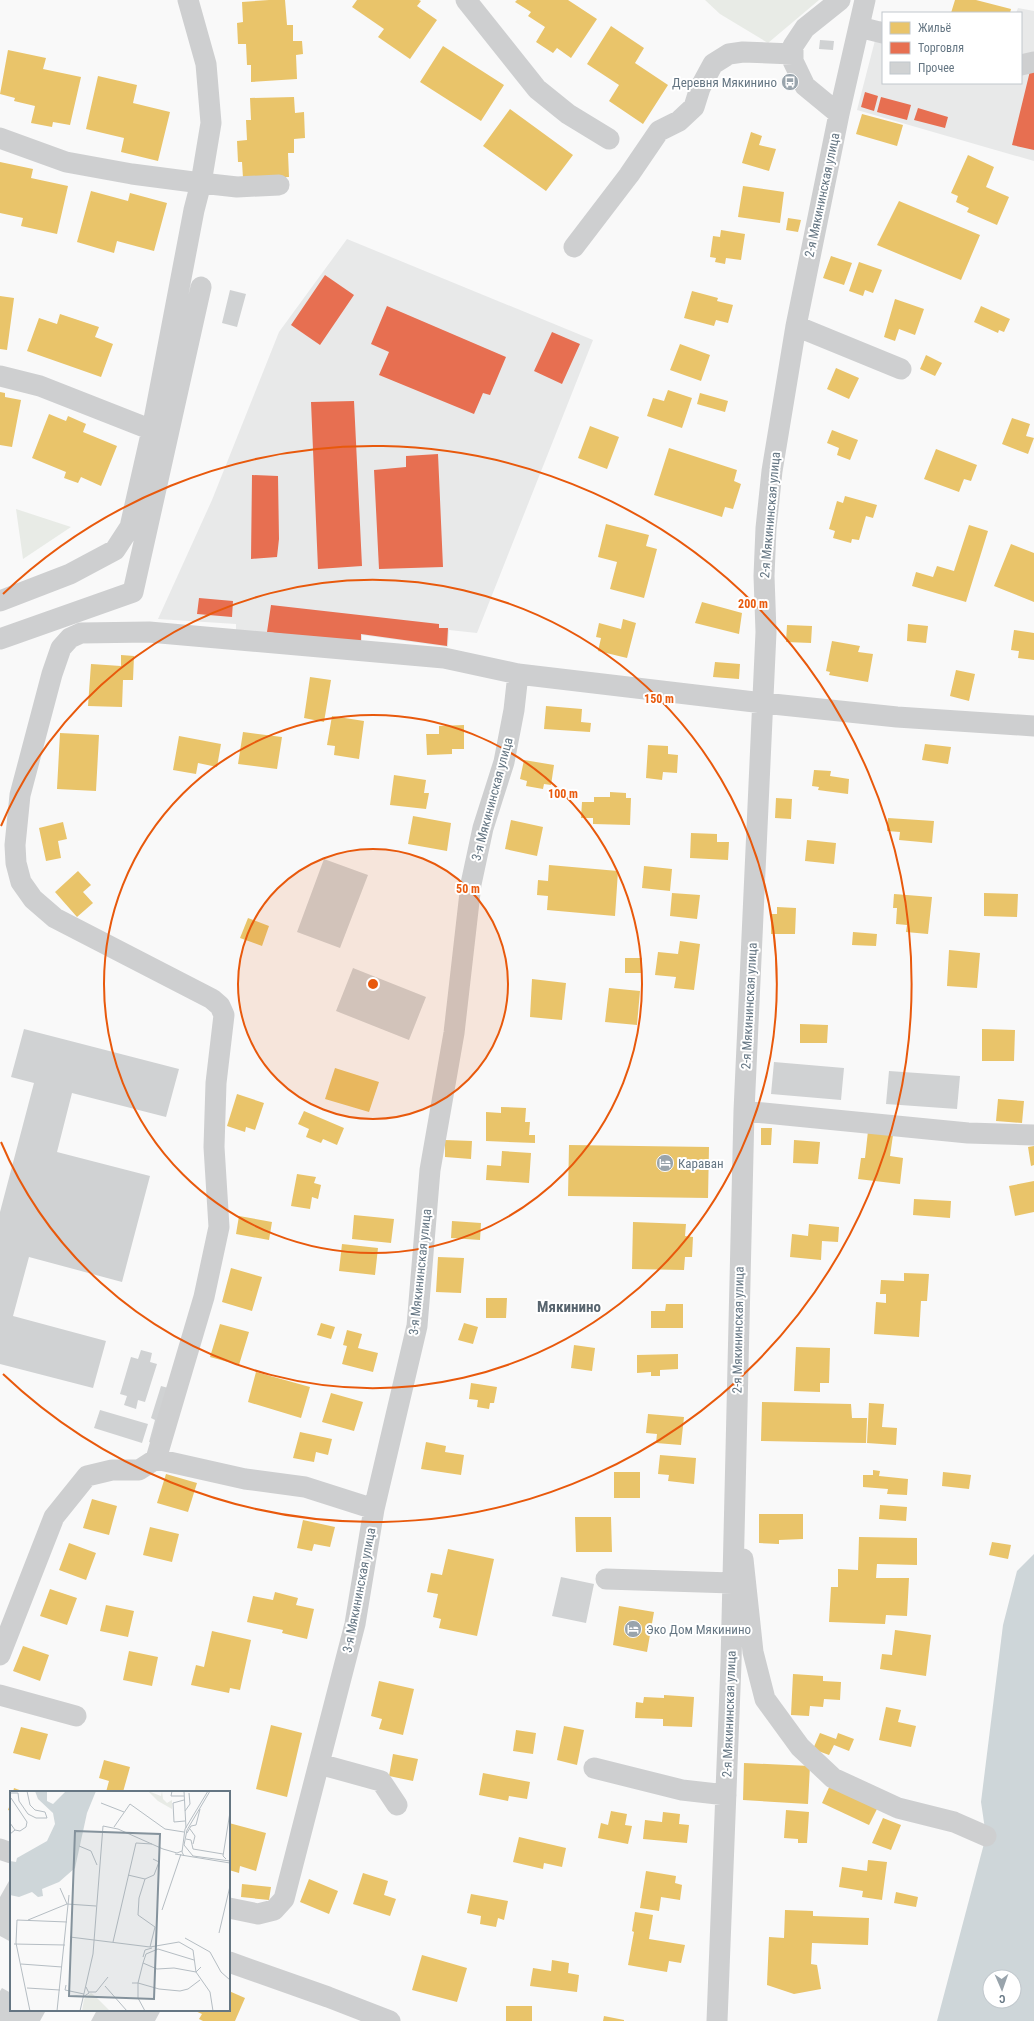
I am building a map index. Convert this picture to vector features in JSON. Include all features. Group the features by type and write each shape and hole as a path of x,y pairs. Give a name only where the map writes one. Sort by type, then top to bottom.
{"street":[{"path":"0,601 70,574 115,550 130,527 152,430 194,210 202,184 211,123 206,64 188,0"},
{"path":"466,0 537,89 568,114 609,139"},
{"path":"839,114 805,86 792,62 793,46 805,28 840,0"},
{"name":"2-я Мякининская улица","path":"717,2021 726,1795 744,1111 763,703 766,528 772,472 796,326 839,114 865,0"},
{"path":"858,27 882,33"},
{"path":"574,247 629,175 659,131 679,121 694,107 700,88 713,64 729,54 743,52 793,54"},
{"path":"1022,65 1034,62"},
{"path":"0,138 66,162 132,174 202,184 237,187 279,185"},
{"path":"0,640 133,592 201,287"},
{"path":"796,326 900,369"},
{"path":"0,376 40,386 152,430"},
{"path":"0,1655 54,1517 87,1476 112,1470 139,1470 156,1459 204,1297 219,1227 214,1147 216,1083 224,1026 224,1015 220,1006 212,999 55,918 33,899 21,882 16,863 15,845 20,795 52,674 61,648 70,638 81,633 149,632 444,658 518,674 763,703 897,717 1034,726"},
{"path":"0,640 56,635 70,638"},
{"name":"3-я Мякининская улица","path":"230,1908 258,1914 274,1910 284,1898 320,1764 355,1624 374,1509 417,1326 430,1170 454,1033 471,884 483,828 504,762 514,710 518,674"},
{"path":"744,1111 968,1133 1034,1135"},
{"path":"156,1459 245,1479 305,1487 374,1509"},
{"path":"734,1518 745,1569 753,1652 765,1699 800,1747 833,1778 898,1808 954,1822 986,1836"},
{"path":"606,1579 732,1583"},
{"path":"0,1695 76,1716"},
{"path":"320,1764 381,1781 397,1805"},
{"path":"594,1768 682,1790 726,1795"},
{"path":"0,1849 10,1853"},
{"path":"230,1962 390,2021"}],"shaded area":[{"path":"705,0 819,0 768,43 720,14"},
{"path":"1018,8 1034,11 1034,161 857,110 880,21 882,22 882,84 1022,84 1022,12 1016,12"},
{"path":"347,239 593,340 477,633 449,630 448,647 362,635 362,645 236,631 236,624 158,619 212,500 279,332"},
{"path":"16,509 71,527 23,559"},
{"path":"1034,1554 1034,2021 937,2021 986,1836 981,1802 1003,1625 1017,1571"}],"building: Жильё":[{"path":"285,0 287,25 293,25 293,41 302,41 303,54 296,55 297,79 251,82 251,65 247,65 246,44 238,44 237,23 243,22 242,2"},
{"path":"357,0 419,0 421,1 417,6 437,20 410,59 378,37 384,29 352,7"},
{"path":"517,0 568,0 597,19 571,58 557,48 553,53 536,42 545,27 528,16 531,12 515,2"},
{"path":"955,0 976,0 1011,9 1010,12 951,12"},
{"path":"611,26 644,48 635,63 668,85 643,124 609,101 619,85 587,64"},
{"path":"443,46 504,85 481,121 420,82"},
{"path":"8,50 46,58 43,69 81,77 70,125 53,122 52,127 31,123 35,106 14,101 15,98 0,94"},
{"path":"98,76 137,85 133,103 170,112 158,161 121,152 124,138 86,129"},
{"path":"294,97 295,113 304,112 305,138 294,139 294,153 288,153 289,177 243,178 242,162 238,162 237,141 247,140 246,120 251,120 250,98"},
{"path":"510,109 573,155 546,191 483,146"},
{"path":"862,114 903,125 897,146 856,134"},
{"path":"751,132 762,136 759,145 776,149 769,171 742,163"},
{"path":"968,155 994,167 986,187 1009,197 997,225 967,212 969,208 956,202 958,196 951,193"},
{"path":"0,162 33,169 31,178 68,186 57,234 21,226 23,218 0,213"},
{"path":"743,186 784,192 780,223 738,217"},
{"path":"91,191 128,201 130,193 167,203 154,251 117,241 114,253 77,242"},
{"path":"899,201 980,235 961,280 877,245"},
{"path":"788,218 801,220 798,232 786,230"},
{"path":"721,230 745,234 741,260 726,258 725,264 715,262 716,258 710,257 713,236 720,237"},
{"path":"831,256 852,263 844,285 823,278"},
{"path":"859,262 882,270 873,293 865,290 863,296 849,291"},
{"path":"692,291 718,298 717,301 733,305 728,323 716,320 714,326 684,318"},
{"path":"0,296 14,298 7,350 0,349"},
{"path":"895,299 924,309 915,335 899,329 895,341 884,337"},
{"path":"981,306 1010,319 1004,332 999,330 998,333 974,322"},
{"path":"60,314 99,327 95,337 113,344 101,377 27,351 39,318 57,324"},
{"path":"680,344 710,355 701,381 670,370"},
{"path":"926,355 942,363 935,376 920,369"},
{"path":"836,368 859,378 849,399 827,389"},
{"path":"668,390 692,398 682,428 647,416 653,398 664,401"},
{"path":"0,392 5,393 5,397 21,400 12,447 0,445"},
{"path":"700,393 728,401 725,412 697,404"},
{"path":"49,414 66,421 68,416 86,424 83,432 117,446 101,486 81,477 78,483 64,478 66,472 32,458"},
{"path":"1012,418 1030,424 1026,436 1034,438 1028,454 1002,444"},
{"path":"590,426 619,437 607,469 578,458"},
{"path":"832,430 858,440 850,460 837,455 839,448 827,443"},
{"path":"669,448 737,470 734,481 741,484 733,509 725,507 722,517 654,495"},
{"path":"936,449 977,465 971,481 964,479 959,492 924,479"},
{"path":"845,496 877,505 873,518 866,516 859,540 852,539 851,543 833,538 835,531 829,529 837,501 843,503"},
{"path":"606,524 649,535 646,546 657,549 644,598 610,589 617,562 598,557"},
{"path":"969,525 988,531 966,602 912,586 916,572 933,577 937,566 954,571"},
{"path":"1011,544 1034,553 1034,602 994,586"},
{"path":"702,602 742,613 739,634 695,623"},
{"path":"623,619 636,623 627,658 598,651 601,638 596,637 599,623 621,629"},
{"path":"908,624 928,626 926,643 907,641"},
{"path":"787,625 812,626 811,643 786,642"},
{"path":"1014,630 1034,633 1034,660 1018,658 1019,651 1011,650"},
{"path":"832,641 860,646 858,652 873,654 868,682 829,675 830,672 826,671"},
{"path":"121,655 134,656 133,680 123,680 122,707 88,706 91,664 121,666"},
{"path":"715,662 740,664 739,679 713,677"},
{"path":"956,670 975,674 969,701 950,696"},
{"path":"310,677 331,680 324,722 304,718"},
{"path":"546,706 582,709 581,722 591,723 590,732 544,729"},
{"path":"332,716 364,721 359,759 334,755 335,746 327,745"},
{"path":"464,725 464,749 452,749 452,754 427,755 426,734 439,734 439,726"},
{"path":"243,732 282,737 277,769 238,764"},
{"path":"60,733 99,735 96,791 57,789"},
{"path":"179,736 221,744 217,767 198,763 196,774 173,770"},
{"path":"925,744 951,747 948,764 922,760"},
{"path":"648,745 668,746 668,754 678,755 677,773 663,772 662,780 646,778"},
{"path":"524,760 554,765 551,785 544,784 543,789 526,786 527,781 520,779"},
{"path":"814,770 831,771 830,776 849,779 848,794 818,790 819,787 812,786"},
{"path":"394,775 426,780 424,793 429,793 426,809 390,805"},
{"path":"610,792 626,793 626,798 631,798 630,825 593,824 593,818 581,818 582,802 594,802 594,797 610,797"},
{"path":"776,798 792,799 791,819 775,818"},
{"path":"413,816 451,823 447,851 408,844"},
{"path":"888,818 934,821 932,843 899,840 900,832 887,831"},
{"path":"511,820 543,827 537,856 505,849"},
{"path":"63,822 67,839 58,841 61,858 46,861 39,828"},
{"path":"691,833 717,834 717,842 729,842 728,860 690,858"},
{"path":"807,840 836,843 834,864 805,861"},
{"path":"549,865 618,871 615,916 547,910 548,896 537,895 538,880 548,881"},
{"path":"644,866 672,869 670,891 642,888"},
{"path":"78,871 91,885 83,892 93,903 77,917 55,892"},
{"path":"672,893 700,895 697,919 670,916"},
{"path":"984,893 1018,894 1017,917 984,916"},
{"path":"894,894 932,897 928,934 906,932 907,925 896,924 897,908 893,908"},
{"path":"777,907 796,908 795,934 771,934 771,914 777,914"},
{"path":"248,918 269,926 262,946 240,938"},
{"path":"853,932 877,934 876,946 852,945"},
{"path":"680,941 700,944 694,990 674,988 676,977 655,975 658,952 678,954"},
{"path":"949,950 980,953 977,988 947,986"},
{"path":"625,958 642,958 642,973 625,973"},
{"path":"532,979 566,983 562,1020 530,1017"},
{"path":"609,988 640,991 637,1025 605,1022"},
{"path":"800,1024 828,1025 827,1043 800,1043"},
{"path":"982,1029 1015,1030 1014,1061 982,1061"},
{"path":"335,1068 379,1082 369,1112 325,1099"},
{"path":"237,1094 264,1103 255,1130 246,1127 245,1132 227,1126"},
{"path":"998,1099 1024,1101 1022,1123 996,1121"},
{"path":"501,1107 526,1108 525,1122 530,1122 529,1135 535,1135 535,1143 486,1141 486,1112 501,1113"},
{"path":"304,1111 344,1128 337,1145 323,1139 321,1143 306,1137 309,1129 298,1124"},
{"path":"761,1128 772,1128 771,1145 761,1145"},
{"path":"868,1131 893,1135 890,1156 903,1158 900,1184 858,1179 861,1158 865,1158"},
{"path":"445,1140 472,1141 471,1159 445,1157"},
{"path":"794,1140 820,1142 818,1164 793,1163"},
{"path":"569,1145 709,1147 708,1198 568,1196"},
{"path":"1034,1146 1034,1165 1031,1166 1028,1147"},
{"path":"502,1151 531,1153 529,1183 486,1180 487,1165 501,1166"},
{"path":"297,1174 316,1177 314,1183 321,1185 318,1199 312,1197 310,1209 291,1206"},
{"path":"1034,1181 1034,1212 1015,1216 1009,1186"},
{"path":"914,1199 951,1201 950,1218 913,1215"},
{"path":"354,1215 394,1219 391,1243 352,1239"},
{"path":"239,1216 272,1222 269,1240 236,1234"},
{"path":"452,1221 481,1223 480,1240 451,1238"},
{"path":"633,1222 686,1224 685,1236 693,1237 692,1257 685,1257 684,1270 632,1269"},
{"path":"809,1224 839,1227 838,1242 822,1241 821,1260 790,1257 792,1234 808,1236"},
{"path":"342,1244 378,1248 375,1275 339,1271"},
{"path":"438,1257 464,1258 461,1293 436,1292"},
{"path":"231,1268 262,1277 252,1311 222,1302"},
{"path":"904,1273 929,1274 927,1301 921,1301 919,1337 874,1334 876,1302 886,1303 886,1294 880,1294 881,1280 904,1281"},
{"path":"486,1298 507,1298 506,1318 486,1318"},
{"path":"666,1304 683,1304 683,1328 651,1328 651,1311 665,1311"},
{"path":"321,1323 335,1327 331,1339 317,1335"},
{"path":"464,1323 478,1327 473,1344 458,1340"},
{"path":"220,1324 249,1332 239,1365 210,1357"},
{"path":"347,1330 362,1334 358,1348 378,1353 373,1372 342,1364 347,1346 343,1345"},
{"path":"574,1345 595,1348 592,1371 571,1368"},
{"path":"796,1347 830,1348 829,1383 820,1383 820,1392 794,1391"},
{"path":"678,1354 678,1369 660,1370 660,1376 651,1376 651,1372 637,1373 637,1355"},
{"path":"256,1372 310,1387 301,1418 248,1402"},
{"path":"471,1383 497,1387 494,1403 490,1403 489,1409 477,1407 478,1400 469,1399"},
{"path":"331,1393 363,1402 354,1431 322,1422"},
{"path":"762,1402 851,1404 852,1418 867,1418 866,1443 761,1441"},
{"path":"869,1403 884,1404 882,1427 897,1428 896,1445 867,1443"},
{"path":"648,1414 684,1417 681,1445 656,1443 657,1434 646,1433"},
{"path":"300,1432 332,1439 328,1455 316,1452 314,1462 293,1458"},
{"path":"426,1442 446,1446 445,1452 464,1455 461,1475 421,1469"},
{"path":"660,1455 696,1458 694,1484 668,1481 669,1475 658,1474"},
{"path":"873,1470 880,1471 879,1476 908,1479 907,1495 887,1494 888,1489 863,1487 863,1475 873,1475"},
{"path":"614,1472 640,1472 640,1498 614,1498"},
{"path":"943,1472 971,1475 969,1489 942,1486"},
{"path":"166,1474 197,1483 188,1512 157,1503"},
{"path":"92,1499 117,1506 109,1535 83,1528"},
{"path":"880,1505 907,1507 906,1521 879,1519"},
{"path":"759,1514 803,1514 803,1539 779,1540 779,1544 759,1543"},
{"path":"575,1517 611,1517 612,1552 576,1552"},
{"path":"303,1520 335,1527 330,1547 314,1544 312,1551 297,1548"},
{"path":"150,1527 179,1534 172,1562 143,1555"},
{"path":"859,1537 917,1538 917,1565 877,1564 876,1578 909,1578 907,1616 886,1615 885,1624 829,1622 831,1587 838,1587 838,1569 858,1570"},
{"path":"992,1542 1011,1545 1008,1559 989,1555"},
{"path":"69,1543 96,1553 86,1580 59,1570"},
{"path":"448,1549 494,1559 477,1636 439,1628 441,1619 433,1617 438,1594 427,1592 431,1573 442,1575"},
{"path":"50,1589 77,1598 67,1625 40,1616"},
{"path":"275,1592 298,1598 296,1605 314,1609 307,1639 282,1633 283,1630 247,1622 253,1596 273,1600"},
{"path":"106,1605 134,1611 128,1637 100,1631"},
{"name":"Эко Дом Мякинино","path":"619,1606 654,1612 647,1652 613,1645"},
{"path":"895,1630 931,1635 926,1676 880,1669 882,1654 892,1655"},
{"path":"212,1631 251,1640 240,1690 230,1688 229,1693 191,1685 196,1665 204,1667"},
{"path":"23,1646 49,1655 40,1681 13,1671"},
{"path":"129,1651 158,1657 152,1686 123,1680"},
{"path":"793,1674 823,1676 823,1681 841,1682 840,1700 824,1699 823,1707 810,1706 809,1716 791,1715"},
{"path":"379,1681 414,1689 403,1735 379,1729 382,1719 371,1716"},
{"path":"664,1695 694,1697 692,1727 663,1726 663,1719 635,1718 636,1702 643,1703 644,1697 664,1698"},
{"path":"886,1707 901,1710 898,1722 916,1726 911,1747 879,1740"},
{"path":"271,1725 302,1733 287,1797 256,1789"},
{"path":"564,1726 584,1730 577,1765 557,1760"},
{"path":"21,1727 48,1734 40,1760 13,1753"},
{"path":"516,1730 536,1733 533,1754 513,1751"},
{"path":"820,1733 836,1739 838,1733 854,1739 849,1751 834,1745 829,1755 813,1749"},
{"path":"393,1754 418,1759 413,1781 389,1776"},
{"path":"104,1760 130,1767 123,1791 106,1791 109,1781 99,1778"},
{"path":"744,1763 810,1766 808,1804 743,1800"},
{"path":"483,1773 530,1782 527,1799 509,1796 508,1801 479,1795"},
{"path":"831,1783 879,1805 869,1825 822,1803"},
{"path":"14,1788 22,1791 13,1791"},
{"path":"786,1810 809,1812 807,1843 798,1843 798,1839 784,1838"},
{"path":"611,1811 627,1814 625,1825 632,1826 628,1844 598,1838 601,1823 608,1825"},
{"path":"663,1812 680,1814 679,1824 689,1825 687,1843 643,1839 645,1820 662,1822"},
{"path":"883,1818 901,1825 891,1850 872,1843"},
{"path":"230,1823 266,1833 256,1871 240,1866 239,1873 230,1870"},
{"path":"519,1837 566,1848 562,1867 544,1863 543,1869 513,1862"},
{"path":"868,1860 887,1862 882,1900 862,1897 863,1891 839,1887 842,1867 867,1871"},
{"path":"646,1871 676,1876 675,1883 682,1885 680,1900 661,1897 659,1911 640,1908"},
{"path":"363,1873 388,1881 384,1895 396,1899 390,1916 353,1904"},
{"path":"309,1879 338,1891 329,1914 300,1902"},
{"path":"242,1884 271,1887 269,1900 241,1897"},
{"path":"896,1892 918,1897 916,1907 894,1903"},
{"path":"471,1894 508,1901 504,1920 498,1918 496,1927 480,1924 481,1916 467,1913"},
{"path":"785,1910 813,1911 813,1916 869,1918 868,1945 812,1943 811,1964 817,1965 821,1989 794,1994 767,1985 769,1937 784,1938"},
{"path":"635,1912 653,1915 649,1939 685,1945 681,1963 669,1961 667,1972 628,1965 634,1932 632,1931"},
{"path":"422,1955 467,1968 457,2002 412,1990"},
{"path":"552,1960 569,1963 568,1973 579,1975 577,1992 530,1986 533,1968 551,1971"},
{"path":"230,1991 245,1998 235,2021 203,2021 199,2019 202,2014 195,2011 230,2011"},
{"path":"506,2006 532,2006 532,2021 506,2021"},
{"path":"604,2016 624,2020 624,2021 603,2021"}],"building: Торговля":[{"path":"1030,71 1034,71 1034,150 1012,145"},
{"path":"865,92 878,96 874,111 861,107"},
{"path":"881,97 911,105 907,120 877,112"},
{"path":"918,108 948,117 945,128 914,120"},
{"path":"325,275 354,295 320,345 291,325"},
{"path":"387,306 506,357 490,395 483,393 474,414 379,375 389,352 371,344"},
{"path":"552,332 580,344 562,384 534,371"},
{"path":"354,401 362,566 318,569 311,402"},
{"path":"438,454 443,567 379,569 374,470 406,467 406,456"},
{"path":"252,475 278,476 279,539 277,557 251,559"},
{"path":"199,598 233,601 232,617 197,614"},
{"path":"271,605 439,624 439,628 448,628 447,646 361,634 361,644 267,632"}],"building: Прочее":[{"path":"820,40 834,41 833,50 819,49"},
{"path":"230,290 246,294 237,327 222,323"},
{"path":"324,859 368,875 340,948 297,932"},
{"path":"353,968 426,997 409,1040 336,1011"},
{"path":"24,1029 179,1069 166,1117 72,1093 57,1152 150,1176 122,1282 29,1257 13,1316 106,1341 93,1388 0,1364 0,1212 34,1083 11,1077"},
{"path":"774,1062 844,1068 841,1100 771,1094"},
{"path":"889,1071 960,1076 957,1109 886,1104"},
{"path":"141,1350 152,1353 150,1362 157,1364 145,1402 138,1400 136,1409 124,1405 127,1396 120,1394 131,1357 138,1359"},
{"path":"161,1386 172,1389 155,1444 149,1442 155,1420 151,1418"},
{"path":"100,1410 148,1424 142,1443 94,1428"},
{"path":"561,1577 594,1584 586,1623 552,1616"},
{"path":"10,1882 10,1941 0,1936 0,1897"},
{"path":"2,1988 10,1992 10,2011 45,2012 40,2021 0,2021 0,1991"},
{"path":"96,2011 160,2011 155,2021 91,2021"}],"place":[{"name":"Деревня Мякинино","path":"790,82"},
{"name":"Караван","path":"665,1163"},
{"name":"Эко Дом Мякинино","path":"633,1629"}],"district":[{"name":"Мякинино","path":"569,1307"}]}
